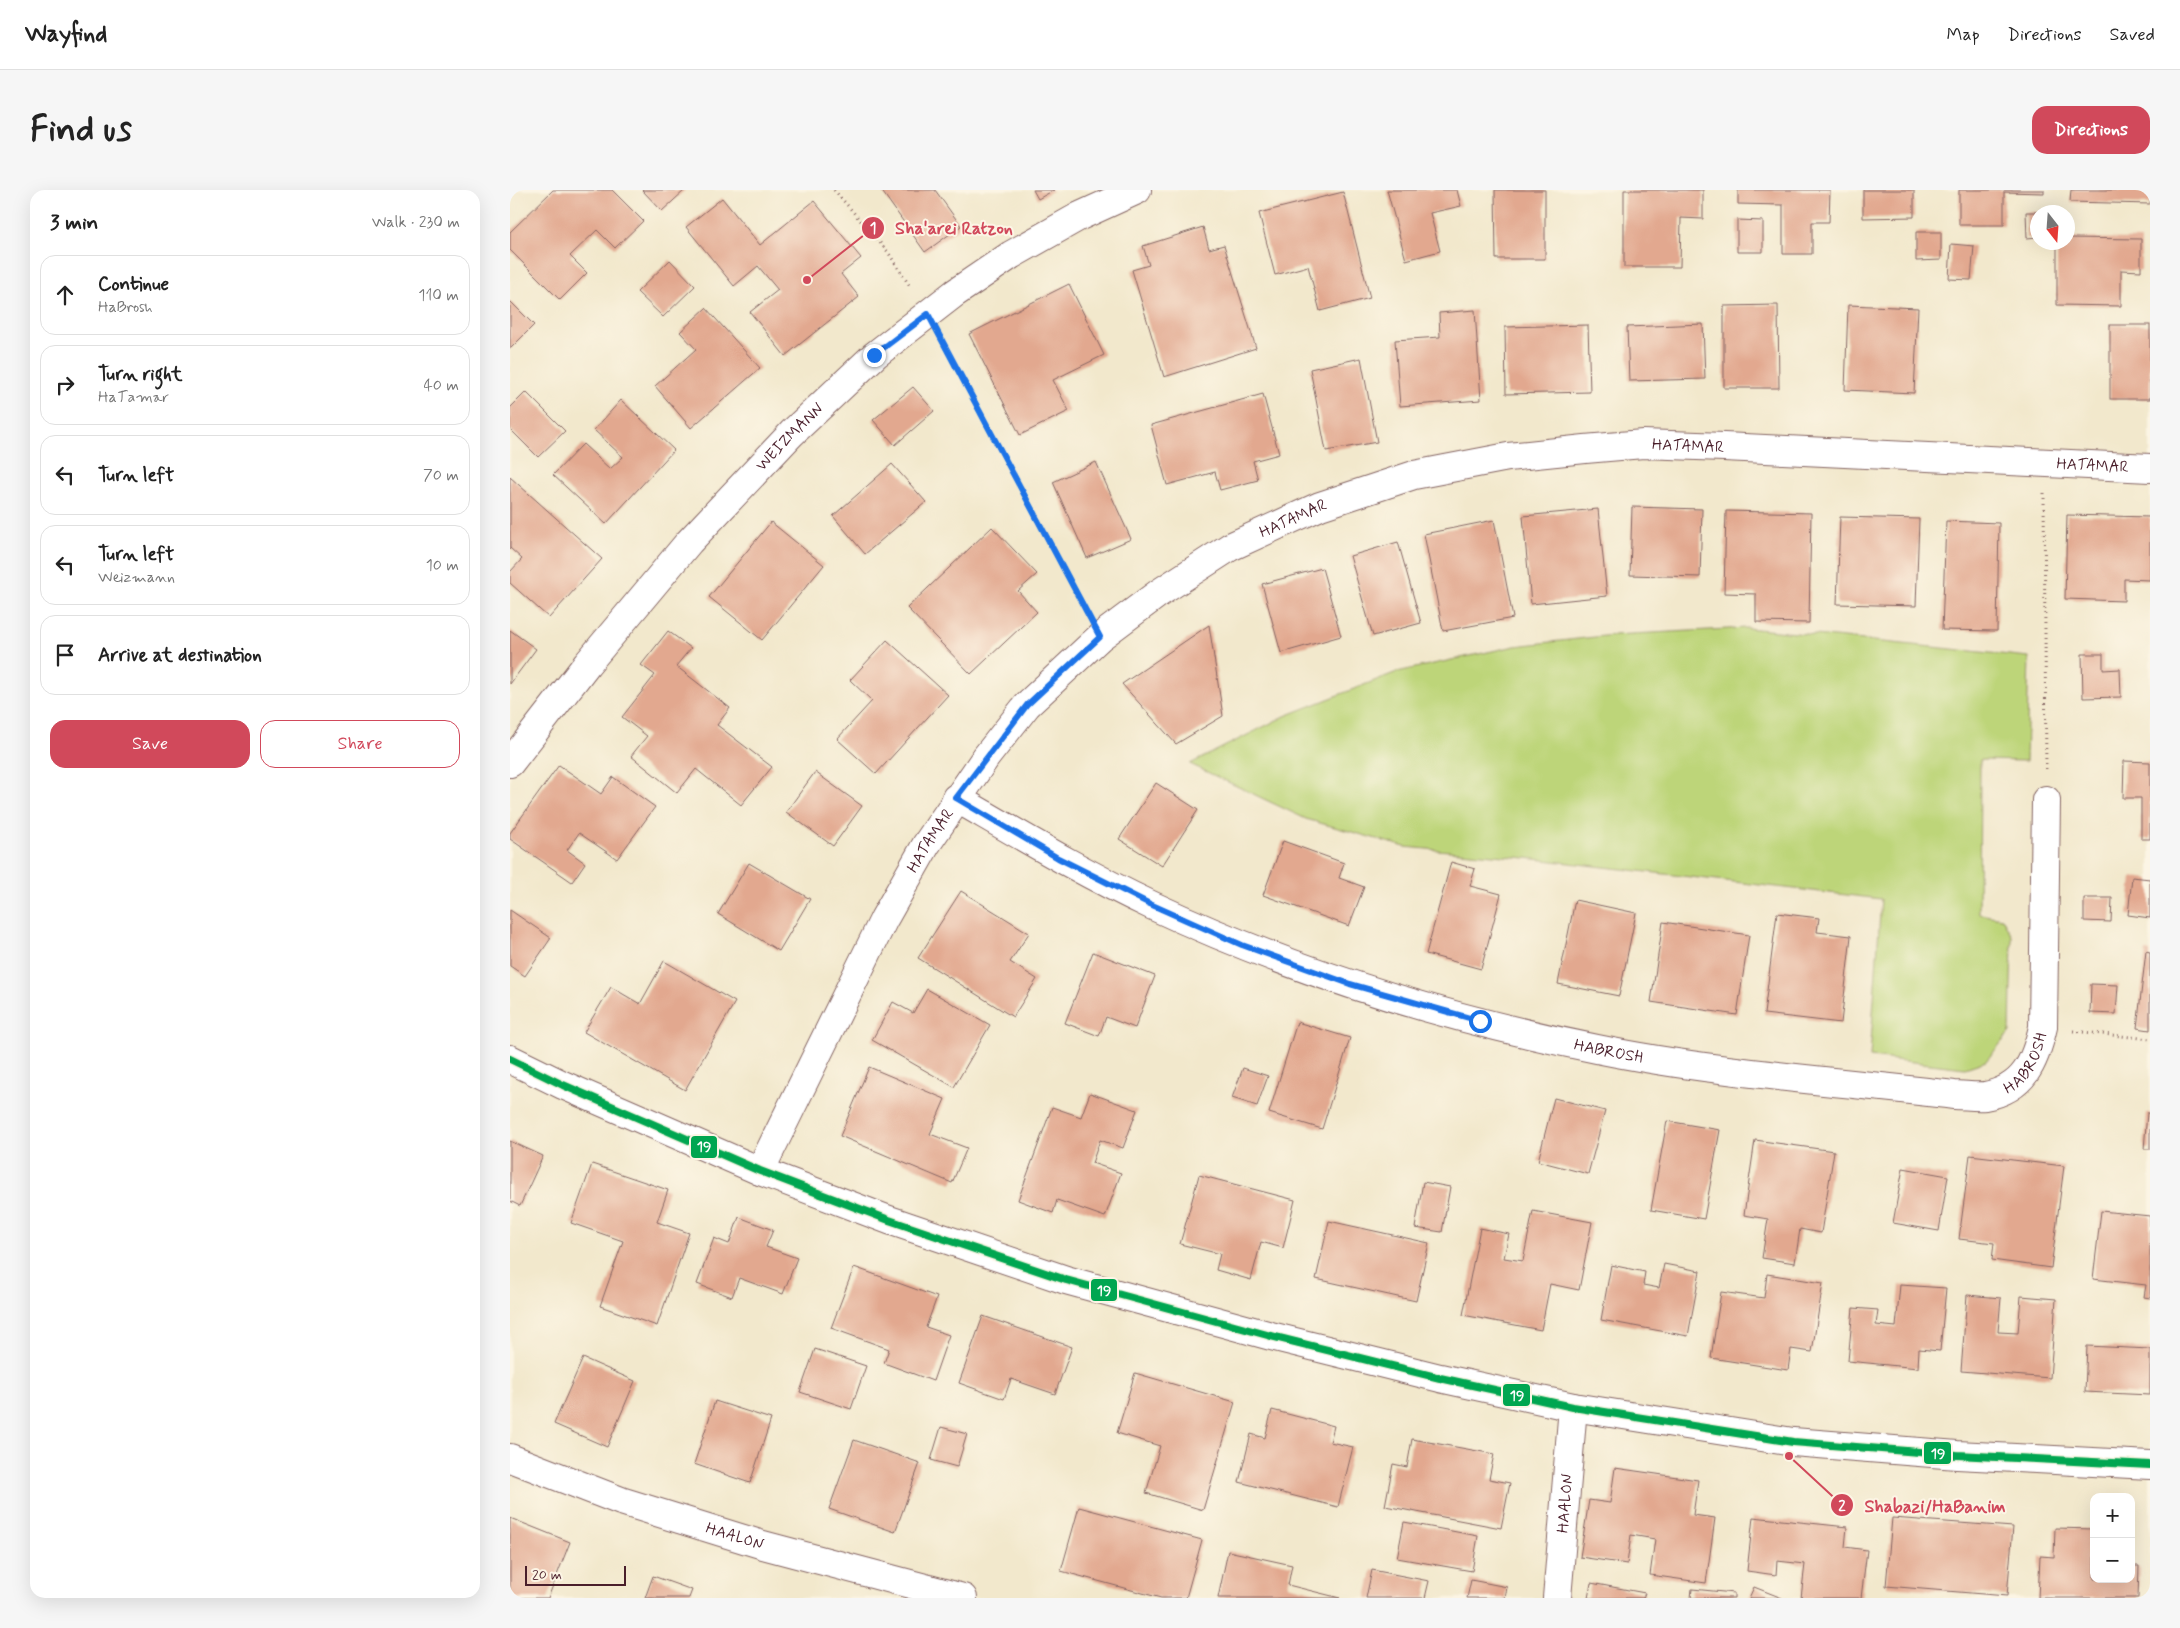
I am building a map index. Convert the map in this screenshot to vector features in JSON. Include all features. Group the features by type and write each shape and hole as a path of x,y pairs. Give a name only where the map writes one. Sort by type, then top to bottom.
{"street":[{"name":"WEIZMANN","path":"510,763 587,664 689,542 792,433 874,355 1011,255 1080,216 1137,190"},
{"name":"HATAMAR","path":"760,1171 884,919 926,845 956,798 1027,705 1100,637 1159,592 1230,547 1320,506 1414,475 1508,457 1643,444 2150,468"},
{"name":"HABROSH","path":"956,798 1058,858 1150,904 1242,945 1350,984 1480,1021 1598,1049 1694,1065 1954,1095 1984,1096 2006,1089 2023,1076 2036,1056 2043,1027 2046,800"},
{"path":"510,1059 563,1086 760,1171 889,1220 1066,1280 1281,1339 1573,1408 1793,1442 1957,1455 2150,1465"},
{"name":"HAALON","path":"1557,1598 1573,1408"},
{"name":"HAALON","path":"510,1458 621,1501 763,1545 963,1598"}],"path":[{"path":"834,190 888,252 928,314 1100,637"},
{"path":"2044,463 2046,800"},
{"path":"2043,1027 2150,1039"}],"green space":[{"path":"1747,628 2029,657 2026,761 1980,760 1979,914 2002,918 2012,936 2010,1032 1986,1061 1965,1068 1870,1057 1881,899 1526,858 1405,847 1306,819 1190,764 1285,716 1397,672 1515,646 1613,635"}],"building":[{"path":"553,190 612,190 643,221 615,248 597,230 570,256 587,273 560,300 510,250 510,232"},
{"path":"642,190 685,190 662,211"},
{"path":"881,190 935,190 961,226 925,252"},
{"path":"1033,190 1054,190 1038,199"},
{"path":"1387,190 1457,190 1461,206 1430,213 1440,251 1406,260"},
{"path":"1495,190 1545,190 1545,259 1496,259"},
{"path":"1624,190 1703,190 1703,219 1681,218 1680,267 1624,267"},
{"path":"1738,190 1830,190 1829,222 1812,222 1812,254 1783,254 1783,205 1738,204"},
{"path":"1863,190 1914,190 1914,217 1863,218"},
{"path":"1959,190 2044,190 2044,193 2004,192 2004,225 1959,225"},
{"path":"2071,190 2150,190 2150,204 2070,202"},
{"path":"1343,192 1370,298 1320,311 1308,266 1275,275 1259,213"},
{"path":"722,198 760,245 814,201 861,258 841,274 859,297 785,356 750,312 778,290 758,266 734,286 686,227"},
{"path":"2026,212 2030,212 2030,238 2027,238"},
{"path":"1737,220 1763,221 1763,252 1737,252"},
{"path":"1203,227 1209,249 1224,245 1256,348 1164,377 1132,270 1149,265 1143,246"},
{"path":"1916,232 1941,232 1941,260 1916,261"},
{"path":"2075,238 2141,239 2141,271 2121,270 2121,306 2057,305 2057,250 2075,250"},
{"path":"1951,244 1974,246 1971,280 1949,279"},
{"path":"670,260 695,286 663,317 637,292"},
{"path":"1069,284 1104,355 1053,380 1069,411 1020,435 969,334"},
{"path":"510,301 534,325 510,349"},
{"path":"1778,305 1779,388 1724,388 1724,306"},
{"path":"1848,305 1918,308 1914,393 1845,390"},
{"path":"706,308 760,368 691,428 655,386 696,349 680,332"},
{"path":"1475,310 1481,400 1400,406 1395,340 1440,337 1439,313"},
{"path":"1703,324 1705,379 1629,381 1627,327"},
{"path":"1588,325 1590,392 1506,394 1505,327"},
{"path":"2110,325 2150,325 2150,399 2110,399"},
{"path":"1361,358 1377,442 1326,451 1310,369"},
{"path":"913,387 934,411 895,445 873,420"},
{"path":"526,392 565,431 538,457 510,429 510,408"},
{"path":"1263,394 1279,454 1253,461 1258,480 1220,490 1215,472 1167,485 1151,425"},
{"path":"621,400 674,450 606,524 553,475 583,444 610,469 623,457 594,430"},
{"path":"1096,462 1131,539 1087,558 1053,482"},
{"path":"892,464 926,502 865,554 833,516"},
{"path":"510,477 602,559 549,618 510,583 510,572 522,559 510,548"},
{"path":"1632,507 1702,509 1700,577 1630,575"},
{"path":"1598,509 1607,596 1531,604 1523,516"},
{"path":"1726,511 1811,513 1809,623 1756,622 1756,594 1724,593"},
{"path":"2067,515 2150,517 2150,580 2124,579 2124,601 2065,599"},
{"path":"1840,517 1919,519 1916,606 1837,604"},
{"path":"1494,520 1513,618 1443,631 1424,534"},
{"path":"1946,521 1999,523 1997,631 1942,630"},
{"path":"771,522 824,565 762,640 709,597"},
{"path":"992,527 1037,574 1018,591 1037,612 971,674 907,608"},
{"path":"1398,542 1421,623 1373,636 1350,556"},
{"path":"1322,568 1341,636 1281,653 1262,584"},
{"path":"1209,625 1223,716 1176,744 1122,684"},
{"path":"510,630 536,649 510,684"},
{"path":"668,631 691,648 676,666 730,708 717,725 772,767 741,805 696,769 677,793 631,756 647,736 622,717 655,675 641,665"},
{"path":"887,640 948,695 876,774 837,739 872,701 850,680"},
{"path":"2082,654 2103,654 2103,670 2120,669 2121,697 2083,698"},
{"path":"2124,761 2150,762 2150,839 2141,839 2141,798 2123,798"},
{"path":"559,765 601,794 613,777 655,807 617,859 579,833 567,850 585,863 572,882 510,839 510,833"},
{"path":"815,772 862,806 833,846 786,812"},
{"path":"1156,783 1198,810 1162,866 1119,839"},
{"path":"1283,841 1344,863 1339,878 1364,887 1349,926 1263,895"},
{"path":"1451,862 1475,869 1470,886 1501,894 1481,969 1426,954"},
{"path":"749,863 810,899 779,951 718,914"},
{"path":"2132,877 2150,879 2150,918 2128,915"},
{"path":"961,891 1029,933 1010,962 1037,979 1013,1017 918,958"},
{"path":"2084,898 2112,898 2111,922 2084,921"},
{"path":"1575,900 1636,913 1619,996 1558,984"},
{"path":"510,910 551,938 525,976 510,966"},
{"path":"1777,913 1819,918 1817,932 1851,936 1841,1023 1764,1014"},
{"path":"1663,922 1749,935 1737,1015 1651,1002"},
{"path":"2146,951 2150,952 2150,1030 2137,1028"},
{"path":"1093,952 1155,976 1135,1028 1106,1017 1099,1036 1065,1023"},
{"path":"664,961 735,1002 685,1090 584,1032 611,987 640,1004"},
{"path":"2091,984 2118,985 2116,1014 2090,1013"},
{"path":"927,989 990,1025 954,1087 872,1040 893,1002 913,1013"},
{"path":"1297,1022 1350,1038 1322,1129 1269,1113"},
{"path":"869,1067 945,1099 930,1134 967,1148 952,1183 840,1136"},
{"path":"1243,1068 1268,1076 1257,1106 1232,1098"},
{"path":"1090,1093 1137,1110 1123,1148 1100,1140 1092,1163 1121,1173 1105,1217 1057,1200 1053,1213 1018,1200 1052,1107 1081,1117"},
{"path":"1554,1098 1605,1111 1588,1174 1538,1161"},
{"path":"2147,1113 2150,1113 2150,1149 2144,1149"},
{"path":"1667,1121 1720,1130 1704,1219 1651,1210"},
{"path":"1755,1140 1834,1151 1821,1233 1800,1229 1795,1263 1762,1258 1768,1219 1744,1215"},
{"path":"510,1141 543,1156 520,1206 510,1201"},
{"path":"1970,1155 2064,1166 2051,1268 1992,1260 1994,1243 1959,1239"},
{"path":"592,1164 668,1190 657,1222 689,1233 657,1326 600,1306 623,1241 571,1223"},
{"path":"1903,1168 1948,1176 1939,1231 1893,1223"},
{"path":"1199,1175 1295,1200 1283,1248 1261,1242 1251,1280 1216,1270 1220,1254 1180,1244"},
{"path":"1423,1182 1450,1187 1442,1232 1415,1228"},
{"path":"1533,1211 1592,1222 1579,1290 1550,1284 1541,1330 1463,1315 1480,1228 1509,1234 1504,1258 1523,1261"},
{"path":"2101,1211 2150,1216 2150,1298 2144,1297 2146,1285 2093,1279"},
{"path":"739,1217 773,1230 766,1247 797,1258 783,1294 739,1278 732,1297 697,1284 714,1238 729,1244"},
{"path":"1329,1221 1429,1243 1416,1301 1316,1279"},
{"path":"1664,1264 1700,1271 1688,1336 1601,1320 1611,1265 1645,1272 1643,1285 1659,1288"},
{"path":"854,1267 937,1297 926,1327 949,1335 933,1381 884,1363 889,1349 831,1328"},
{"path":"1767,1274 1823,1283 1812,1352 1791,1349 1788,1370 1711,1358 1721,1292 1764,1298"},
{"path":"1900,1285 1946,1288 1940,1351 1919,1349 1918,1368 1848,1361 1853,1308 1878,1310 1876,1325 1896,1327"},
{"path":"1967,1295 2001,1298 1998,1332 2018,1333 2021,1296 2056,1299 2050,1378 1961,1371"},
{"path":"983,1316 1072,1347 1055,1394 1011,1379 1004,1399 959,1383"},
{"path":"2087,1346 2150,1349 2150,1395 2085,1392"},
{"path":"815,1349 866,1366 851,1409 800,1392"},
{"path":"583,1358 635,1381 607,1447 554,1424"},
{"path":"1135,1373 1235,1402 1203,1510 1146,1493 1160,1446 1117,1433"},
{"path":"715,1401 771,1419 750,1483 694,1464"},
{"path":"1272,1410 1334,1426 1330,1442 1353,1447 1338,1507 1239,1482 1251,1434 1265,1438"},
{"path":"941,1427 967,1434 957,1467 931,1460"},
{"path":"1412,1439 1494,1454 1489,1479 1510,1483 1501,1528 1385,1506 1393,1464 1407,1467"},
{"path":"854,1440 920,1463 895,1532 829,1509"},
{"path":"1615,1468 1698,1480 1693,1515 1715,1518 1706,1583 1650,1575 1655,1539 1631,1535 1627,1564 1580,1557 1589,1500 1610,1503"},
{"path":"1079,1507 1202,1540 1186,1598 1161,1598 1061,1571"},
{"path":"1753,1517 1847,1527 1845,1547 1867,1550 1861,1598 1801,1598 1805,1564 1777,1561 1776,1575 1747,1571"},
{"path":"510,1518 570,1542 548,1598 516,1598 510,1596"},
{"path":"1892,1518 2013,1527 2007,1596 1886,1586"},
{"path":"1404,1522 1478,1536 1472,1571 1397,1558"},
{"path":"2055,1528 2090,1529 2090,1583 2135,1583 2135,1566 2139,1566 2138,1598 2038,1598 2040,1556 2054,1557"},
{"path":"1228,1551 1292,1565 1288,1585 1340,1598 1218,1598"},
{"path":"1372,1570 1429,1581 1425,1598 1366,1598"},
{"path":"653,1576 692,1590 689,1598 645,1598"},
{"path":"1471,1580 1507,1587 1505,1598 1467,1598"},
{"path":"1591,1583 1645,1593 1643,1598 1588,1598"},
{"path":"1754,1587 1782,1598 1749,1598"},
{"path":"1692,1589 1734,1593 1734,1598 1691,1598"}],"transit line":[{"name":"19","path":"510,1059 563,1085 760,1171 889,1220 1066,1280 1271,1336 1440,1378 1573,1407 1793,1442 1957,1455 2150,1465"}],"place":[{"name":"Sha'arei Ratzon","path":"807,280"},
{"name":"Shabazi/HaBanim","path":"1789,1456"}],"route":[{"path":"874,355 928,314 1100,637 1027,705 956,798 1058,858 1150,904 1242,945 1350,984 1480,1021"}]}
